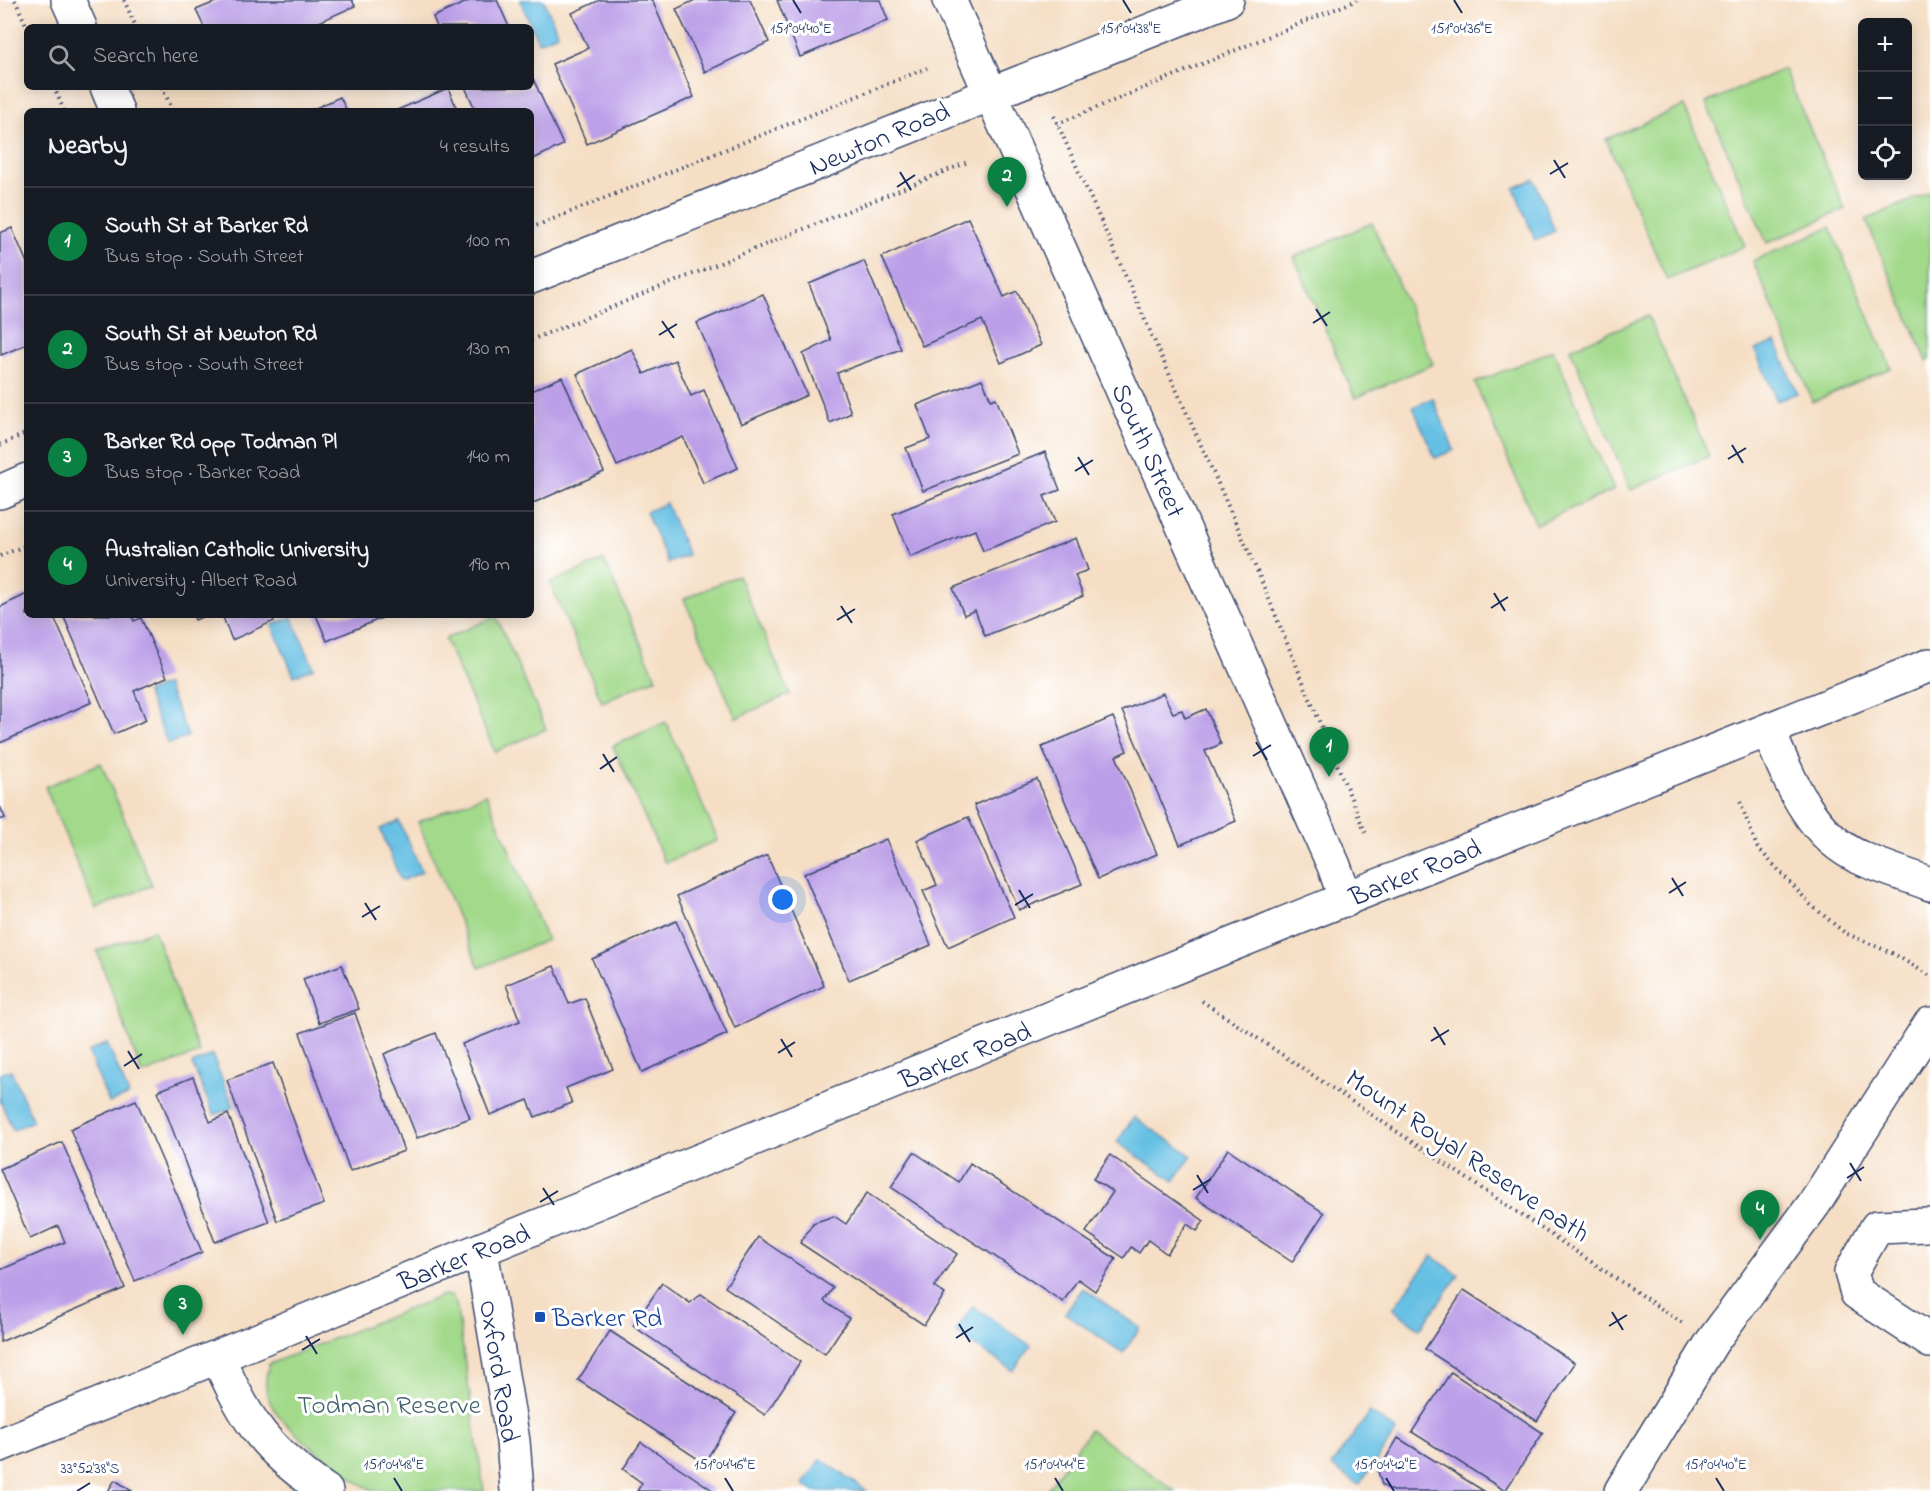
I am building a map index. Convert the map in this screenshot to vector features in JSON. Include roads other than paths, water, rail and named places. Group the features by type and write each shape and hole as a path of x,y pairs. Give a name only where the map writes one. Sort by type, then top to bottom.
{"street":[{"path":"68,0 79,24"},
{"name":"South Street","path":"949,0 1347,900"},
{"name":"Newton Road","path":"534,276 1227,0"},
{"path":"108,90 116,108"},
{"path":"0,492 24,481"},
{"name":"Barker Road","path":"0,1445 1930,665"},
{"path":"1769,732 1790,780 1808,813 1834,839 1859,857 1930,884"},
{"path":"1621,1491 1712,1342 1814,1204 1927,1034"},
{"path":"1929,1225 1877,1227 1851,1272 1857,1293 1930,1341"},
{"name":"Oxford Road","path":"481,1250 513,1441 517,1491"},
{"path":"218,1357 246,1416 272,1450 326,1491"}],"water":[{"path":"520,0 544,0 558,34 538,42 534,33 534,24 530,24"},
{"path":"1534,179 1555,231 1535,240 1514,188"},
{"path":"1776,342 1797,393 1777,401 1755,350"},
{"path":"1433,398 1454,450 1435,458 1413,407"},
{"path":"666,503 688,555 668,563 646,512"},
{"path":"292,618 314,668 294,676 272,625"},
{"path":"166,684 188,736 168,744 146,693"},
{"path":"399,821 422,872 401,881 380,829"},
{"path":"107,1043 129,1095 109,1103 88,1052"},
{"path":"212,1055 234,1107 214,1115 192,1064"},
{"path":"11,1070 33,1121 13,1130 0,1100 0,1074"},
{"path":"1134,1117 1192,1156 1174,1181 1117,1142"},
{"path":"1432,1256 1459,1275 1420,1329 1393,1309"},
{"path":"1083,1288 1140,1328 1123,1353 1065,1313"},
{"path":"973,1306 1031,1346 1013,1371 955,1332"},
{"path":"1370,1412 1397,1431 1359,1485 1331,1466"},
{"path":"821,1459 867,1491 813,1491 803,1484"}],"place":[{"name":"South St at Newton Rd","path":"1007,207"},
{"name":"South St at Barker Rd","path":"1329,777"},
{"name":"Australian Catholic University","path":"1760,1240"},
{"name":"Barker Rd","path":"540,1317"},
{"name":"Barker Rd opp Todman Pl","path":"183,1335"}],"park label":[{"name":"Todman Reserve","path":"389,1404"}]}
